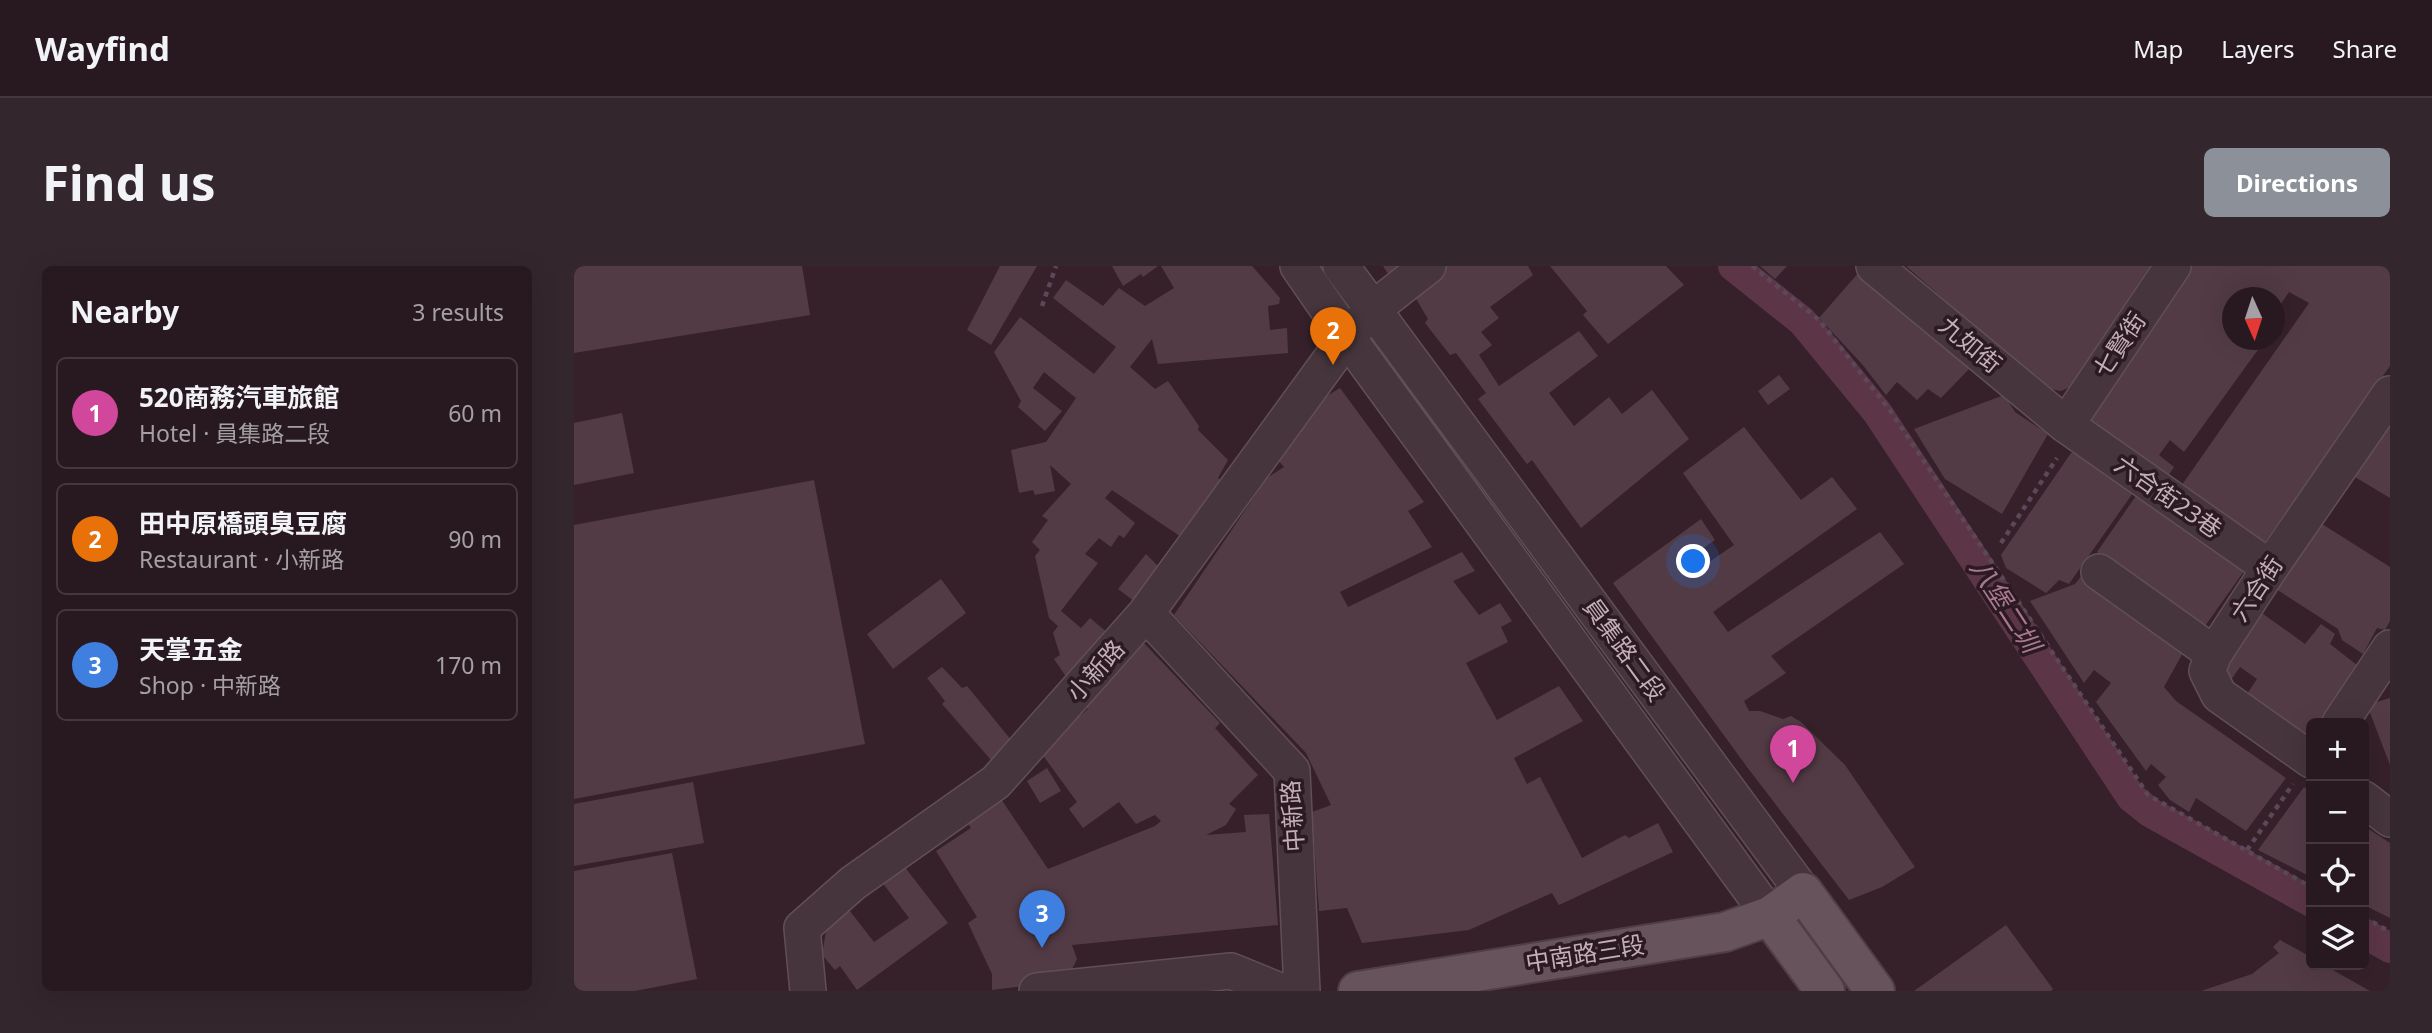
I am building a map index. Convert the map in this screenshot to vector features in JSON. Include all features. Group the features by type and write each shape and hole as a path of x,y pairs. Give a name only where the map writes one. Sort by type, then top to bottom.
{"main road":[{"name":"中南路三段","path":"1358,991 1725,932 1770,916 1803,892"},
{"name":"員集路二段","path":"1803,892 1875,991"},
{"name":"員集路二段","path":"1770,916 1825,991"}],"street":[{"name":"員集路二段","path":"1298,266 1770,916"},
{"name":"員集路二段","path":"1341,266 1803,892"},
{"name":"小新路","path":"808,991 802,928 853,883 996,782 1146,613 1347,337 1373,309 1428,266"},
{"name":"九如街","path":"1874,266 2071,428"},
{"name":"七賢街","path":"2071,428 2173,266"},
{"name":"六合街","path":"2214,654 2390,394"},
{"name":"六合街23巷","path":"2071,428 2270,568"},
{"path":"2099,572 2214,654 2207,671 2218,695 2305,768"},
{"name":"中新路","path":"1146,613 1292,771 1302,991"},
{"path":"2343,718 2390,648"},
{"path":"2369,803 2390,818"},
{"path":"1037,991 1231,971 1280,991"}],"path":[{"path":"1042,306 1056,266"},
{"path":"1752,266 1819,320 1889,409 2148,795 2306,884"},
{"path":"2001,543 2071,428"},
{"path":"2248,850 2305,768"},
{"path":"2369,920 2390,932"}],"building":[{"path":"574,266 802,266 810,315 574,353"},
{"path":"1000,266 1037,266 991,345 967,330"},
{"path":"1112,266 1158,266 1143,277 1141,274 1123,286"},
{"path":"1161,266 1252,266 1280,298 1279,304 1268,306 1270,330 1287,328 1288,353 1158,364 1152,339 1130,367 1155,389 1168,381 1199,426 1198,430 1228,460 1218,478 1222,481 1181,537 1112,490 1105,498 1135,523 1124,538 1119,535 1111,547 1099,538 1085,554 1098,563 1061,611 1081,628 1090,618 1109,634 1069,681 1054,659 1060,655 1053,633 1058,626 1049,618 1035,556 1040,550 1032,542 1048,520 1042,516 1071,484 1050,465 1055,491 1035,495 1033,490 1019,493 1011,450 1046,442 1076,398 1044,372 1033,388 1062,411 1045,431 1018,407 1021,401 994,352 1020,317 1094,374 1116,347 1053,298 1066,280 1103,306 1119,288 1145,306 1174,288"},
{"path":"1383,266 1411,266 1392,280"},
{"path":"1442,266 1528,266 1533,275 1490,307 1499,318 1481,332 1492,345 1479,355 1499,386 1579,331 1598,356 1549,393 1574,426 1609,397 1622,414 1652,390 1689,439 1581,528 1532,460 1527,464 1478,399 1486,393 1456,353 1450,355 1425,323 1428,319 1411,290"},
{"path":"1550,266 1666,266 1684,285 1608,344 1583,315 1587,311"},
{"path":"1760,266 1787,266 1775,279"},
{"path":"1906,266 2150,266 2070,387 2061,391 2045,388"},
{"path":"2191,266 2390,266 2390,366 2261,547 2177,492 2276,350 2285,350 2285,337 2309,303 2289,292 2285,298 2285,287 2222,287 2222,350 2258,350 2184,452 2170,440 2159,455 2174,467 2164,482 2083,427"},
{"path":"1860,271 1970,368 1941,398 1928,389 1917,400 1897,382 1886,395 1862,364 1819,318"},
{"path":"1779,375 1790,389 1768,405 1758,391"},
{"path":"1340,388 1424,502 1408,511 1432,547 1340,592 1348,607 1462,552 1475,571 1453,581 1479,615 1500,603 1512,621 1501,627 1508,642 1466,663 1497,720 1559,686 1583,721 1514,758 1527,784 1540,777 1582,858 1625,835 1629,838 1658,823 1673,852 1559,905 1552,893 1469,930 1362,943 1347,908 1319,911 1312,812 1331,805 1306,753 1174,615 1267,478 1284,467 1277,459 1327,396"},
{"path":"2004,395 2015,412 2048,434 2002,514 1945,479 1914,429"},
{"path":"622,413 634,473 574,485 574,423"},
{"path":"2390,418 2390,498 2350,474"},
{"path":"1744,427 1801,500 1832,477 1857,509 1713,612 1728,632 1880,532 1904,564 1771,656 1786,673 1744,701 1749,711 1760,711 1783,719 1791,716 1801,722 1845,765 1915,867 1882,887 1849,900 1747,767 1613,583 1701,519 1715,540 1681,564 1690,575 1734,545 1683,473"},
{"path":"2083,452 2135,490 2069,584 2059,580 2046,593 2006,568 2001,555 2071,453"},
{"path":"814,480 865,744 574,799 574,525"},
{"path":"2138,493 2247,567 2205,626 2097,552"},
{"path":"2322,524 2390,567 2390,621 2385,630 2377,628 2363,654 2342,640 2338,629 2273,587"},
{"path":"1146,554 1160,568 1134,601 1118,589"},
{"path":"2083,574 2185,649 2164,687 2176,701 2286,778 2246,831 2196,798 2189,812 2170,800 2158,785 2166,777 2151,764 2146,771 2096,702 2111,683 2094,670 2084,683 2030,601 2075,584"},
{"path":"941,579 966,613 893,669 867,634"},
{"path":"2259,611 2305,644 2321,624 2335,634 2330,644 2362,669 2327,718 2306,718 2304,743 2245,697 2257,679 2240,667 2228,684 2221,676"},
{"path":"1142,641 1220,723 1215,728 1258,775 1229,804 1236,809 1226,825 1206,835 1246,832 1244,815 1269,814 1278,925 1072,945 1077,959 1066,981 992,990 992,974 968,923 977,917 936,851 971,828 966,821 1001,799 1048,869 1155,826 1161,821 1155,815 1136,824 1119,802 1083,828 1069,809 1077,802 1039,750 1088,709 1083,704"},
{"path":"942,667 962,688 967,686 1012,741 991,760 942,704 945,701 927,678"},
{"path":"2390,698 2390,765 2367,705"},
{"path":"1047,768 1061,791 1040,803 1027,781"},
{"path":"693,782 704,843 574,866 574,804"},
{"path":"2304,787 2306,788 2306,874 2258,850"},
{"path":"2369,829 2390,843 2390,918 2369,908"},
{"path":"672,853 697,979 635,991 574,991 574,871"},
{"path":"904,866 948,923 857,990 840,966 835,970 822,955 827,925 849,910 874,942 909,918 882,882"},
{"path":"2006,925 2053,989 2051,991 1914,991"},
{"path":"2280,940 2306,954 2306,970 2333,970 2370,991 2201,991 2252,974 2279,953 2273,947"}],"waterway":[{"name":"八堡二圳","path":"1733,266 1802,321 1877,412 2131,797 2151,813 2306,899"},
{"name":"八堡二圳","path":"2369,936 2390,948"}],"place":[{"name":"田中原橋頭臭豆腐","path":"1333,365"},
{"name":"520商務汽車旅館","path":"1793,783"},
{"name":"天掌五金","path":"1042,948"}]}
